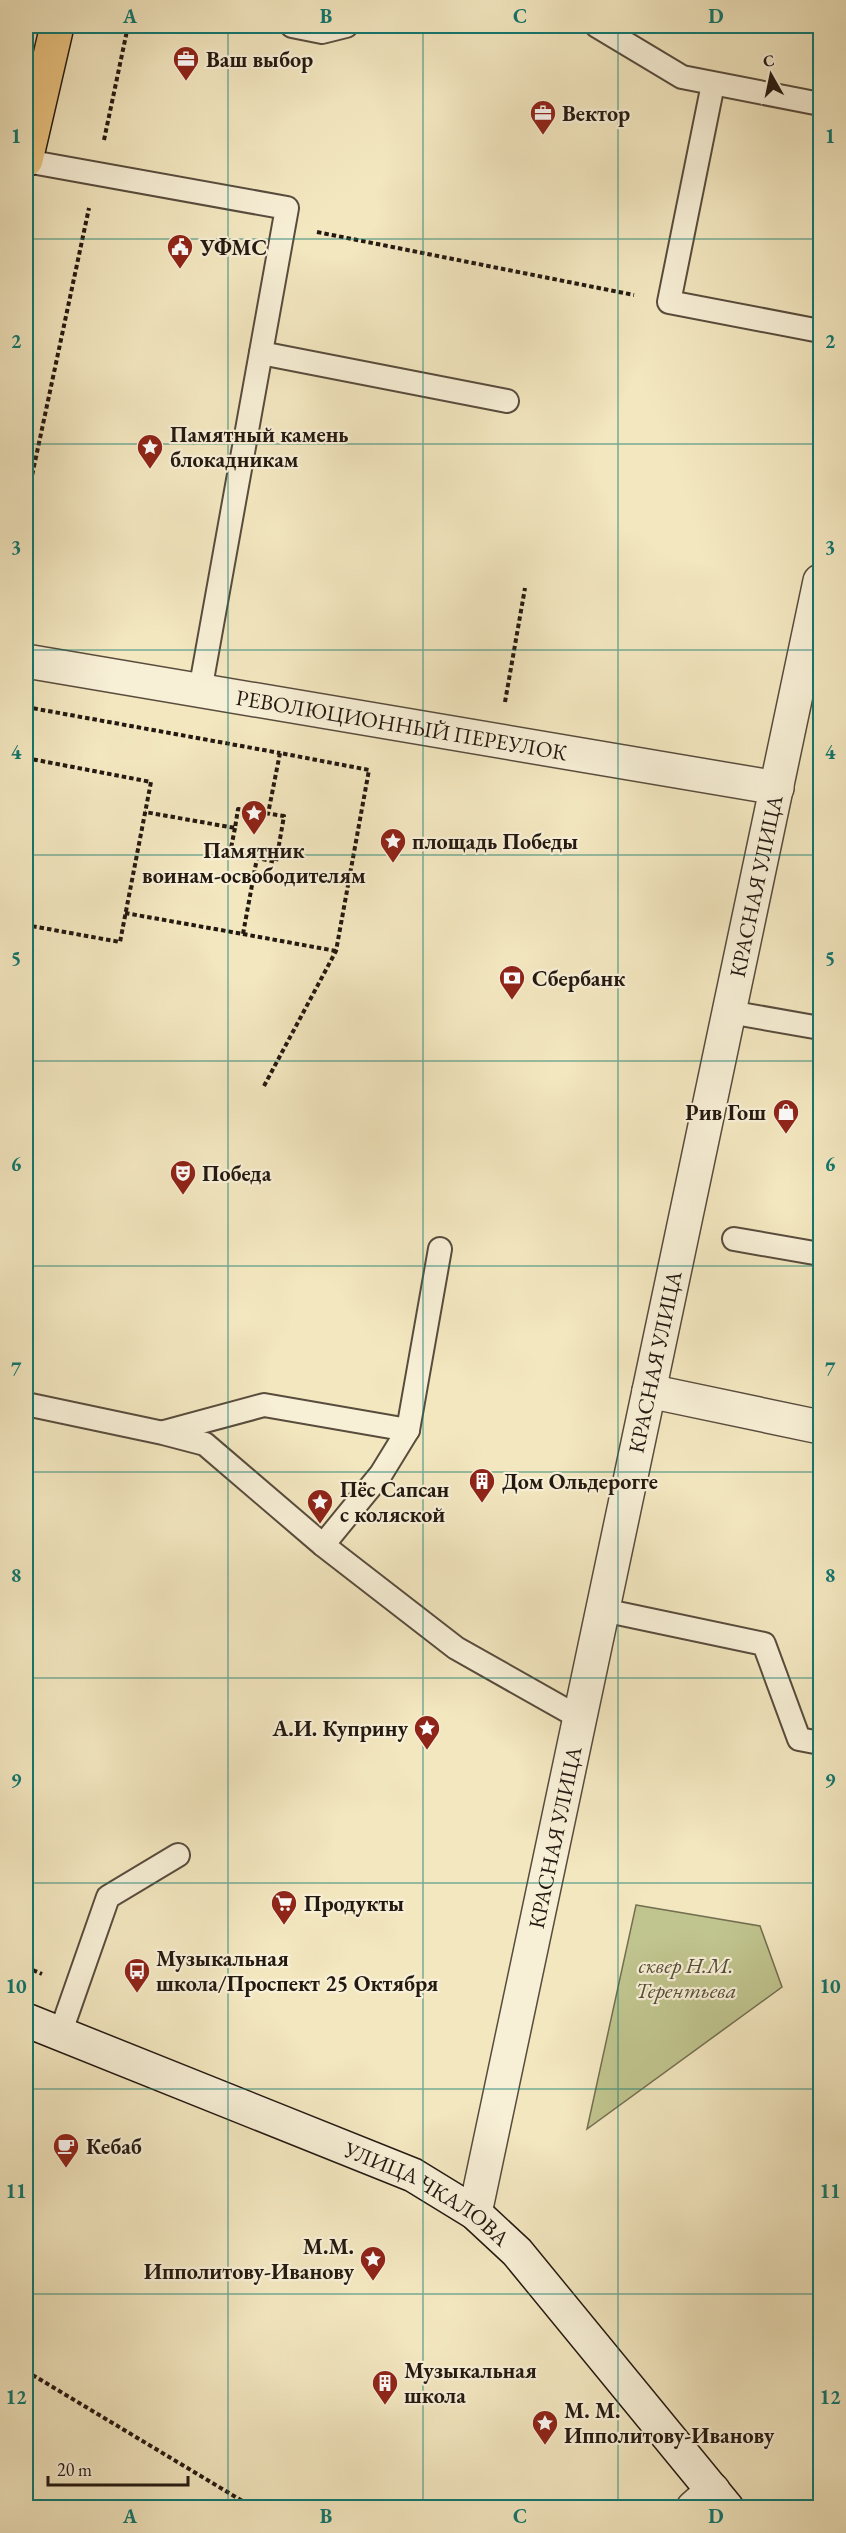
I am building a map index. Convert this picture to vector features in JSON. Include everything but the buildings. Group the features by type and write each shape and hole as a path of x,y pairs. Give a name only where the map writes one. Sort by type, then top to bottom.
{"main road":[{"path":"26,160 57,26"}],"street":[{"name":"КРАСНАЯ УЛИЦА","path":"475,2213 820,581"},
{"name":"РЕВОЛЮЦИОННЫЙ ПЕРЕУЛОК","path":"26,661 777,788"},
{"path":"649,1391 820,1427"},
{"name":"УЛИЦА ЧКАЛОВА","path":"26,2020 413,2175 475,2213 518,2252 711,2502"}],"lane":[{"path":"292,26 322,32 346,26"},
{"path":"597,26 682,77 820,104"},
{"path":"712,84 669,302 820,331"},
{"path":"26,160 287,208 200,691"},
{"path":"261,353 507,401"},
{"path":"729,1012 820,1028"},
{"path":"734,1239 820,1254"},
{"path":"323,1545 381,1474 408,1430 440,1249"},
{"path":"26,1404 163,1432 205,1444 323,1545 456,1648 580,1718"},
{"path":"163,1432 264,1405 408,1430"},
{"path":"603,1610 765,1644 799,1739 820,1743"},
{"path":"60,2034 108,1897 178,1855"}],"path":[{"path":"26,504 128,26"},
{"path":"284,226 669,302"},
{"path":"499,741 525,588"},
{"path":"26,707 369,770 336,951 264,1086"},
{"path":"268,814 280,753"},
{"path":"26,758 151,782 120,942 26,925"},
{"path":"238,808 284,816 276,862 230,853 235,828 238,808"},
{"path":"145,812 235,828"},
{"path":"243,934 257,858"},
{"path":"125,913 336,951"},
{"path":"26,2371 255,2508"}],"green space":[{"name":"сквер Н.М. Терентьева","path":"636,1905 760,1926 782,1987 587,2129"}],"place":[{"name":"Ваш выбор","path":"186,82"},
{"name":"Вектор","path":"543,136"},
{"name":"УФМС","path":"180,270"},
{"name":"Памятный камень блокадникам","path":"150,470"},
{"name":"Памятник воинам-освободителям","path":"254,836"},
{"name":"площадь Победы","path":"393,864"},
{"name":"Сбербанк","path":"512,1001"},
{"name":"Рив Гош","path":"786,1135"},
{"name":"Победа","path":"183,1196"},
{"name":"Дом Ольдерогге","path":"482,1504"},
{"name":"Пёс Сапсан с коляской","path":"320,1525"},
{"name":"А.И. Куприну","path":"427,1751"},
{"name":"Продукты","path":"284,1926"},
{"name":"Музыкальная школа/Проспект 25 Октября","path":"137,1994"},
{"name":"Кебаб","path":"66,2169"},
{"name":"М.М. Ипполитову-Иванову","path":"373,2282"},
{"name":"Музыкальная школа","path":"385,2406"},
{"name":"М. М. Ипполитову-Иванову","path":"545,2446"}]}
